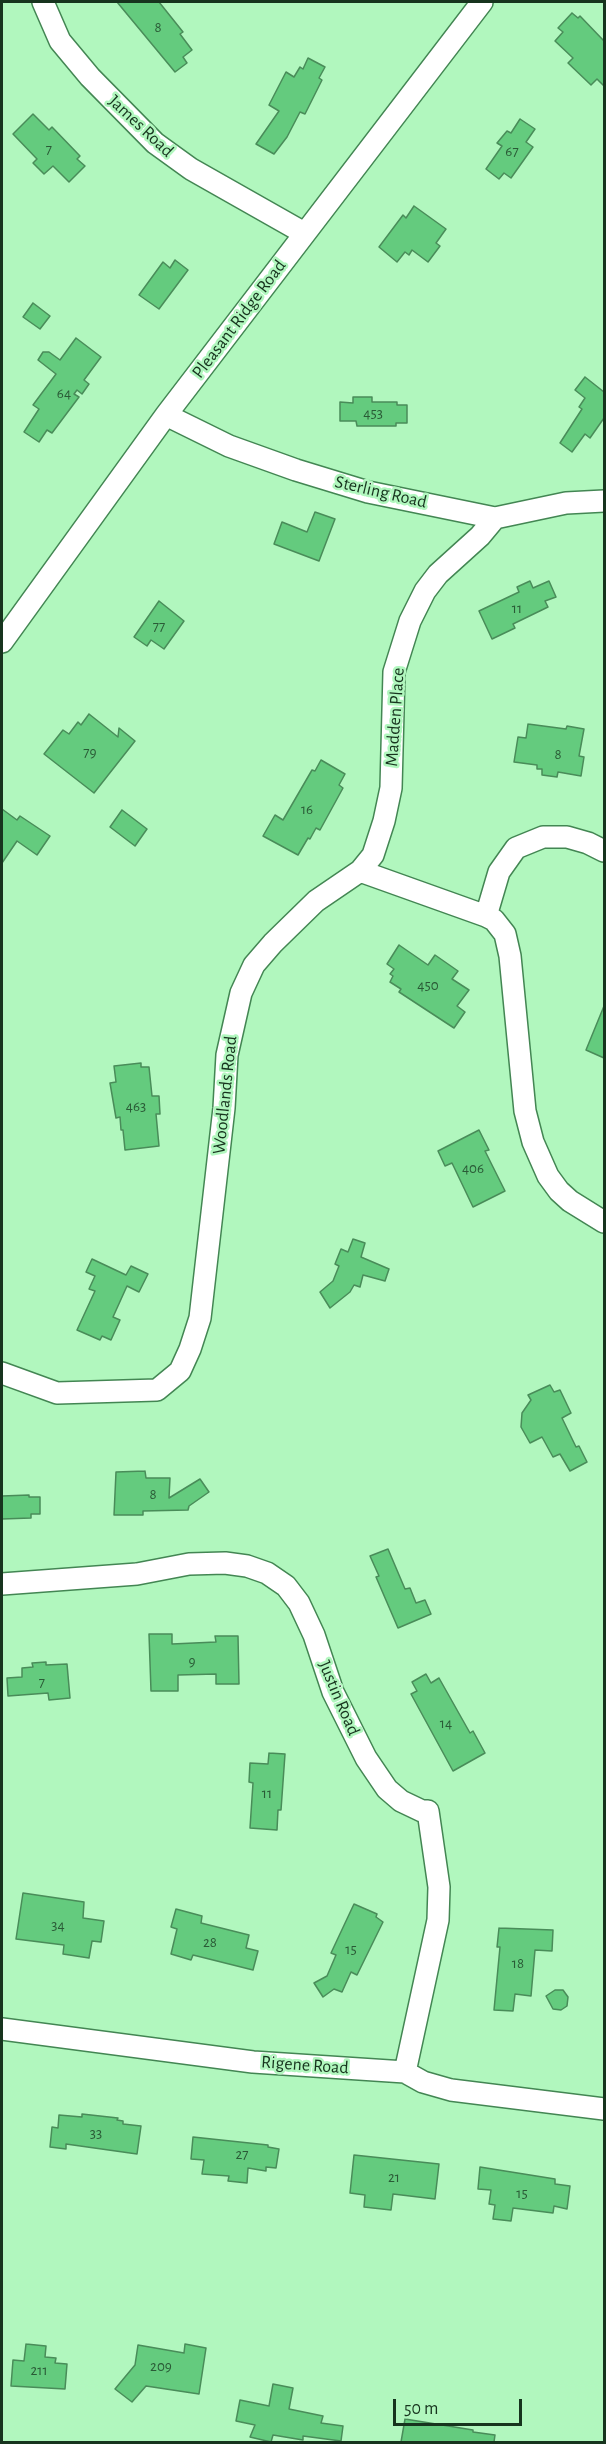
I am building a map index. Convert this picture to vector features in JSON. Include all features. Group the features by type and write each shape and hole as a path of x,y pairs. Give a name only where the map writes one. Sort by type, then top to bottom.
{"street":[{"name":"James Road","path":"43,2 60,41 90,77 155,143 191,169 304,233"},
{"name":"Pleasant Ridge Road","path":"2,642 166,415 482,2"},
{"name":"Sterling Road","path":"166,415 229,446 296,470 368,492 495,518 566,503 604,501"},
{"name":"Madden Place","path":"360,872 373,855 389,799 394,672 410,621 425,591 438,574 480,536 495,518"},
{"path":"486,916 499,872 516,848 543,837 567,837 588,843 604,851"},
{"path":"360,872 486,916 494,920 505,934 510,956 525,1111 533,1142 548,1176 559,1191 570,1202 604,1222"},
{"name":"Woodlands Road","path":"2,1373 57,1393 157,1390 180,1371 200,1318 224,1108 227,1055 241,993 254,965 273,943 316,901 360,872"},
{"name":"Justin Road","path":"2,1584 137,1574 189,1564 225,1563 248,1566 267,1573 286,1586 299,1603 314,1635 333,1692 366,1758 387,1789 401,1801 422,1811 428,1811 439,1887 438,1920 405,2072"},
{"name":"Rigene Road","path":"2,2029 253,2062 405,2072 423,2082 451,2090 604,2109"}],"building":[{"path":"117,2 159,2 183,32 180,34 192,50 183,57 187,63 175,72"},
{"path":"572,13 578,18 580,16 604,41 604,86 597,79 591,85 568,63 573,58 555,41 563,32 558,28"},
{"path":"308,58 325,67 319,78 322,80 305,114 300,112 287,137 274,154 256,144 279,111 269,105 286,72 294,77 300,67 303,69"},
{"path":"33,114 49,130 52,127 80,156 77,159 85,166 69,182 53,166 44,174 33,163 37,159 13,134"},
{"path":"520,119 535,129 526,142 533,147 511,178 504,173 499,179 486,169 502,146 497,143 507,131 511,133"},
{"path":"414,206 446,229 436,243 440,246 428,262 412,250 409,255 405,252 397,262 379,247 403,215 406,218"},
{"path":"175,260 188,270 159,309 139,295 163,262 170,268"},
{"path":"33,303 50,316 40,329 23,317"},
{"path":"76,338 101,357 84,380 89,384 82,394 77,390 74,394 79,397 52,433 47,430 39,442 24,432 39,409 33,405 56,374 38,360 43,352 49,352 60,360"},
{"path":"585,377 604,392 604,418 590,438 585,434 572,452 560,443 582,409 579,407 585,398 575,390"},
{"path":"353,397 372,397 372,402 397,402 397,405 407,405 407,423 396,423 396,426 357,426 356,421 340,421 340,402 353,403"},
{"path":"315,512 335,519 319,561 274,544 282,522 307,532"},
{"path":"530,581 533,588 549,581 556,597 545,601 548,607 513,624 515,628 492,639 479,611 519,592 517,587"},
{"path":"159,601 184,621 164,649 151,640 147,646 134,637"},
{"path":"89,714 118,737 119,728 135,741 94,793 44,754 63,730 69,734 78,722 81,725"},
{"path":"528,724 584,729 579,756 584,757 581,776 558,772 557,777 542,775 542,769 537,769 537,765 514,762 518,737 526,738"},
{"path":"321,760 345,774 339,785 343,788 320,830 316,828 298,855 263,836 275,815 283,820 312,770 315,771"},
{"path":"2,809 17,820 20,816 50,836 37,855 17,841 2,863"},
{"path":"122,810 147,829 135,846 110,827"},
{"path":"399,945 428,965 435,955 458,971 452,979 469,990 457,1006 465,1012 454,1028 399,992 401,989 390,982 393,976 390,974 394,969 387,964"},
{"path":"604,1006 604,1058 586,1050"},
{"path":"141,1063 141,1067 149,1067 152,1096 159,1096 160,1114 156,1114 159,1146 125,1150 123,1130 121,1130 120,1117 116,1118 110,1083 116,1082 114,1066"},
{"path":"479,1130 489,1150 485,1151 505,1191 473,1207 452,1163 445,1166 438,1151"},
{"path":"353,1239 365,1243 361,1257 389,1269 385,1281 363,1275 360,1287 354,1285 350,1292 330,1308 320,1292 333,1281 339,1266 335,1264 341,1249 348,1252"},
{"path":"92,1259 126,1275 131,1266 148,1274 139,1292 127,1286 113,1317 120,1320 111,1340 102,1336 100,1340 77,1330 95,1291 89,1289 95,1276 86,1272"},
{"path":"550,1385 554,1392 560,1390 571,1413 562,1418 576,1447 579,1446 587,1462 570,1471 560,1454 553,1457 542,1437 530,1443 521,1427 522,1413 531,1400 528,1395"},
{"path":"145,1471 146,1478 170,1478 169,1498 200,1479 209,1492 189,1506 188,1510 143,1511 143,1515 114,1515 116,1472"},
{"path":"29,1495 29,1497 40,1497 40,1514 31,1514 31,1518 2,1519 2,1496"},
{"path":"388,1549 405,1589 410,1588 416,1603 425,1600 431,1614 398,1628 376,1577 379,1576 370,1556"},
{"path":"149,1634 172,1634 172,1644 216,1642 215,1636 238,1636 239,1684 216,1684 216,1674 178,1675 178,1691 151,1691"},
{"path":"46,1662 46,1665 67,1664 70,1698 49,1700 48,1693 8,1696 7,1678 22,1677 22,1668 33,1667 32,1663"},
{"path":"426,1674 431,1683 439,1678 470,1733 473,1731 485,1753 453,1771 411,1694 417,1691 412,1682"},
{"path":"269,1753 285,1754 281,1810 278,1810 277,1830 250,1828 253,1783 249,1782 250,1763 268,1764"},
{"path":"23,1893 84,1902 83,1918 104,1921 101,1942 92,1941 89,1958 63,1954 64,1945 16,1939"},
{"path":"354,1904 377,1914 376,1917 383,1922 357,1975 351,1972 342,1992 334,1989 323,1997 314,1983 327,1976 336,1955 331,1953"},
{"path":"176,1909 202,1916 201,1923 249,1935 246,1948 258,1951 253,1970 193,1955 191,1960 171,1954 177,1929 171,1927"},
{"path":"499,1928 553,1930 552,1951 535,1950 531,1996 515,1994 513,2011 494,2010 500,1947 497,1947"},
{"path":"555,1990 563,1990 568,1997 567,2006 561,2010 553,2009 546,1996"},
{"path":"82,2114 118,2118 117,2120 123,2121 123,2124 141,2126 137,2154 66,2144 66,2149 50,2147 52,2127 58,2128 59,2115 82,2117"},
{"path":"193,2137 268,2145 268,2147 279,2149 276,2168 266,2167 266,2171 248,2168 247,2183 228,2181 229,2176 202,2174 204,2160 191,2159"},
{"path":"354,2155 439,2164 435,2199 393,2194 391,2210 364,2207 365,2195 350,2193"},
{"path":"480,2167 555,2179 555,2184 570,2186 567,2209 554,2206 553,2213 513,2208 511,2221 493,2219 495,2205 489,2204 491,2190 478,2189"},
{"path":"26,2344 46,2346 45,2357 56,2358 55,2363 67,2364 65,2389 11,2386 13,2360 24,2361"},
{"path":"185,2344 206,2348 199,2394 146,2386 132,2402 115,2389 135,2365 138,2345 184,2353"},
{"path":"273,2384 293,2388 289,2409 323,2416 321,2423 343,2426 341,2441 303,2436 303,2440 273,2435 271,2442 250,2437 255,2425 236,2421 240,2400 269,2406"},
{"path":"405,2419 495,2435 494,2442 401,2442"}]}
